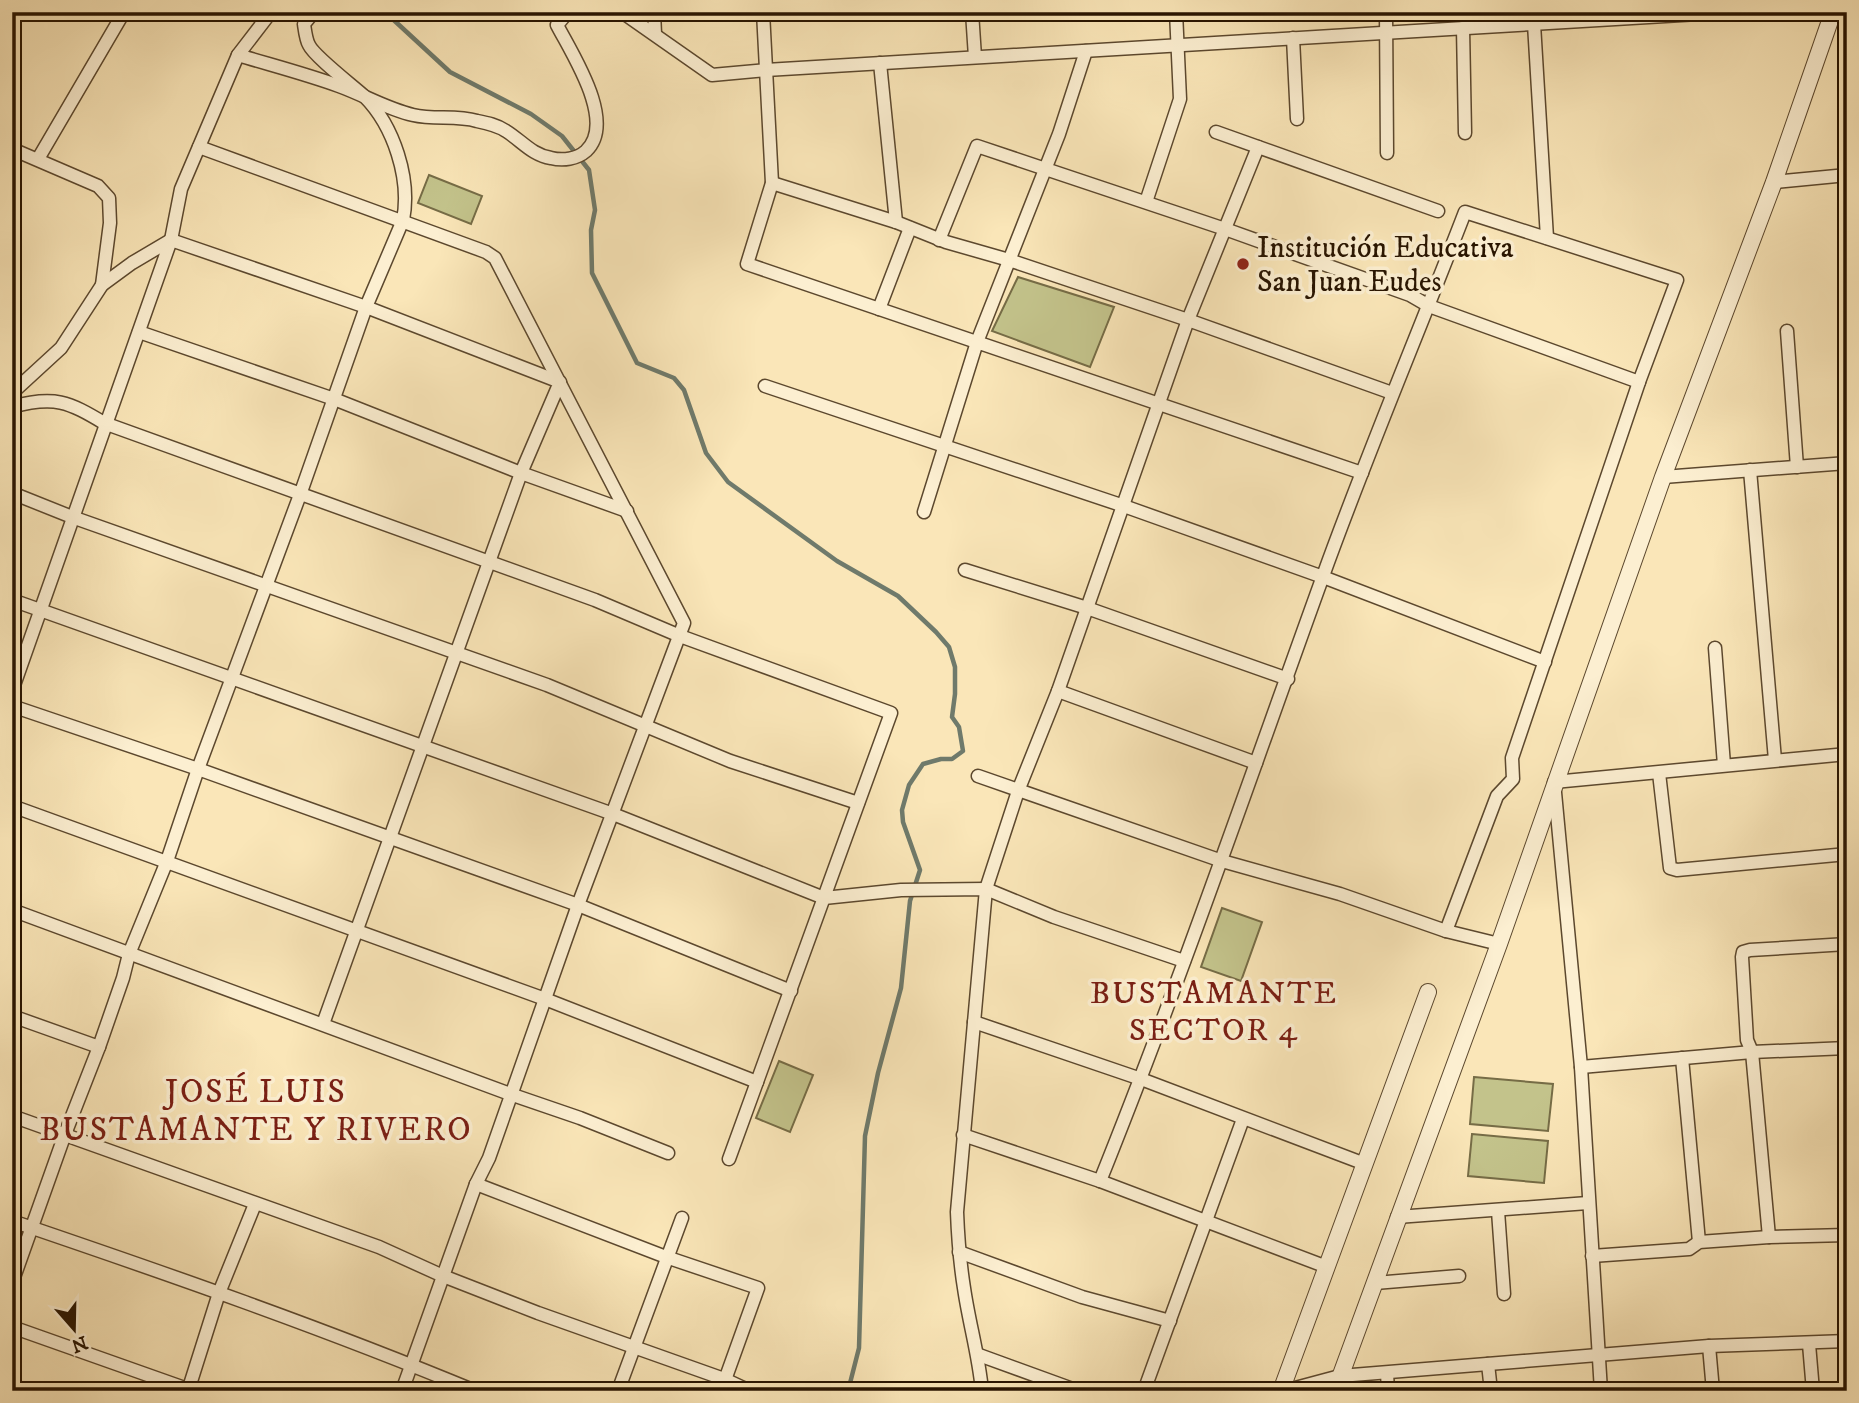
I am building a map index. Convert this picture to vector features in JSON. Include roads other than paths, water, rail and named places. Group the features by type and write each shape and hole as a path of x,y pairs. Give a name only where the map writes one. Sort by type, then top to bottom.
{"street":[{"path":"38,159 124,12"},
{"path":"12,691 42,611 104,423 171,240 181,189 238,55 271,12"},
{"path":"12,1283 124,978 129,954 167,861 366,307 403,220 405,194 401,167 389,132 367,99 309,46 304,24 314,12"},
{"path":"238,55 338,86 415,116 471,119 497,126 537,155 551,159 574,158 584,153 591,145 598,122 584,78 557,24 568,12"},
{"path":"622,12 712,75 1534,24 1591,16 1732,12"},
{"path":"654,12 655,34"},
{"path":"763,12 772,183 747,264 1362,472"},
{"path":"972,12 975,57"},
{"path":"1146,202 1180,99 1176,12"},
{"path":"1386,12 1387,153"},
{"path":"1338,1383 1499,944 1663,477 1774,182 1833,12"},
{"path":"1534,24 1547,238"},
{"path":"1463,28 1465,133"},
{"path":"1293,38 1297,119"},
{"path":"924,512 977,342 1046,168 1086,51"},
{"path":"880,63 896,222"},
{"path":"1216,132 1437,211"},
{"path":"939,240 976,145 1410,295 1429,306 1639,382"},
{"path":"199,147 403,220 486,252 495,258 684,623 578,905 489,1158 476,1184 402,1391"},
{"path":"982,1391 979,1355 964,1292 957,1212 986,889 1018,791 1058,691 1188,320 1258,147"},
{"path":"12,149 99,186 109,198 110,223 102,285"},
{"path":"1774,182 1847,175"},
{"path":"772,183 1188,320 1392,393"},
{"path":"1100,1181 1222,861 1362,472 1465,212 1677,280 1639,382 1512,758 1513,779 1497,796 1446,931"},
{"path":"880,309 910,228"},
{"path":"12,393 61,348 102,285 171,240 366,307 560,382"},
{"path":"1787,331 1797,467"},
{"path":"139,332 334,399 521,473 627,511"},
{"path":"323,1024 521,473 560,382"},
{"path":"765,386 1121,505 1323,577 1545,662"},
{"path":"12,407 43,400 76,406 104,423 490,561 595,600 680,636 891,713 729,1159"},
{"path":"1663,477 1847,463"},
{"path":"1750,470 1774,760"},
{"path":"12,493 72,517 547,685 730,761 858,803"},
{"path":"965,570 1087,608 1287,679"},
{"path":"12,600 613,814 824,898 901,890 986,889 1054,916 1184,961"},
{"path":"1715,648 1724,765"},
{"path":"1058,691 1256,763"},
{"path":"12,706 198,769 578,905 790,991"},
{"path":"1554,782 1847,754"},
{"path":"1659,773 1670,869 1847,854"},
{"path":"978,776 1222,861 1340,894 1446,931 1499,944"},
{"path":"1554,782 1581,1067 1601,1391"},
{"path":"12,806 545,999 757,1082"},
{"path":"12,910 580,1118 667,1153"},
{"path":"1769,1237 1752,1052 1747,1040 1743,952 1847,944"},
{"path":"1428,992 1282,1391 1387,1373 1488,1364 1709,1346 1847,1341"},
{"path":"12,1016 99,1047"},
{"path":"974,1021 1141,1079 1364,1164"},
{"path":"1581,1067 1752,1052 1847,1049"},
{"path":"1682,1058 1699,1242"},
{"path":"12,1116 379,1247 443,1276 538,1313 634,1346 722,1385 750,1391"},
{"path":"1144,1391 1244,1119"},
{"path":"963,1135 1100,1181 1327,1267"},
{"path":"476,1184 666,1257 758,1288 722,1385"},
{"path":"1397,1217 1588,1203"},
{"path":"12,1326 190,1390 219,1293 255,1204"},
{"path":"1498,1211 1504,1294"},
{"path":"618,1391 682,1218"},
{"path":"12,1221 219,1293 411,1364 475,1391"},
{"path":"1592,1256 1689,1249 1699,1242 1847,1235"},
{"path":"959,1252 1082,1297 1170,1321"},
{"path":"1375,1283 1459,1276"},
{"path":"1809,1344 1813,1391"},
{"path":"1709,1346 1713,1391"},
{"path":"979,1355 1078,1391"},
{"path":"1488,1364 1491,1391"},
{"path":"1387,1373 1388,1391"}],"waterway":[{"path":"385,12 450,72 531,114 562,136 589,170 595,210 591,230 592,273 637,363 674,378 684,390 706,453 728,482 837,561 898,596 949,647 955,667 952,717 959,727 963,751 952,759 923,764 909,785 902,810 903,822 920,870 910,901 901,988 878,1073 865,1136 859,1348 848,1391"}],"place":[{"name":"Institución Educativa San Juan Eudes","path":"1243,264"}],"district":[{"name":"BUSTAMANTE SECTOR 4","path":"1214,1010"},
{"name":"JOSÉ LUIS BUSTAMANTE Y RIVERO","path":"256,1109"}]}
